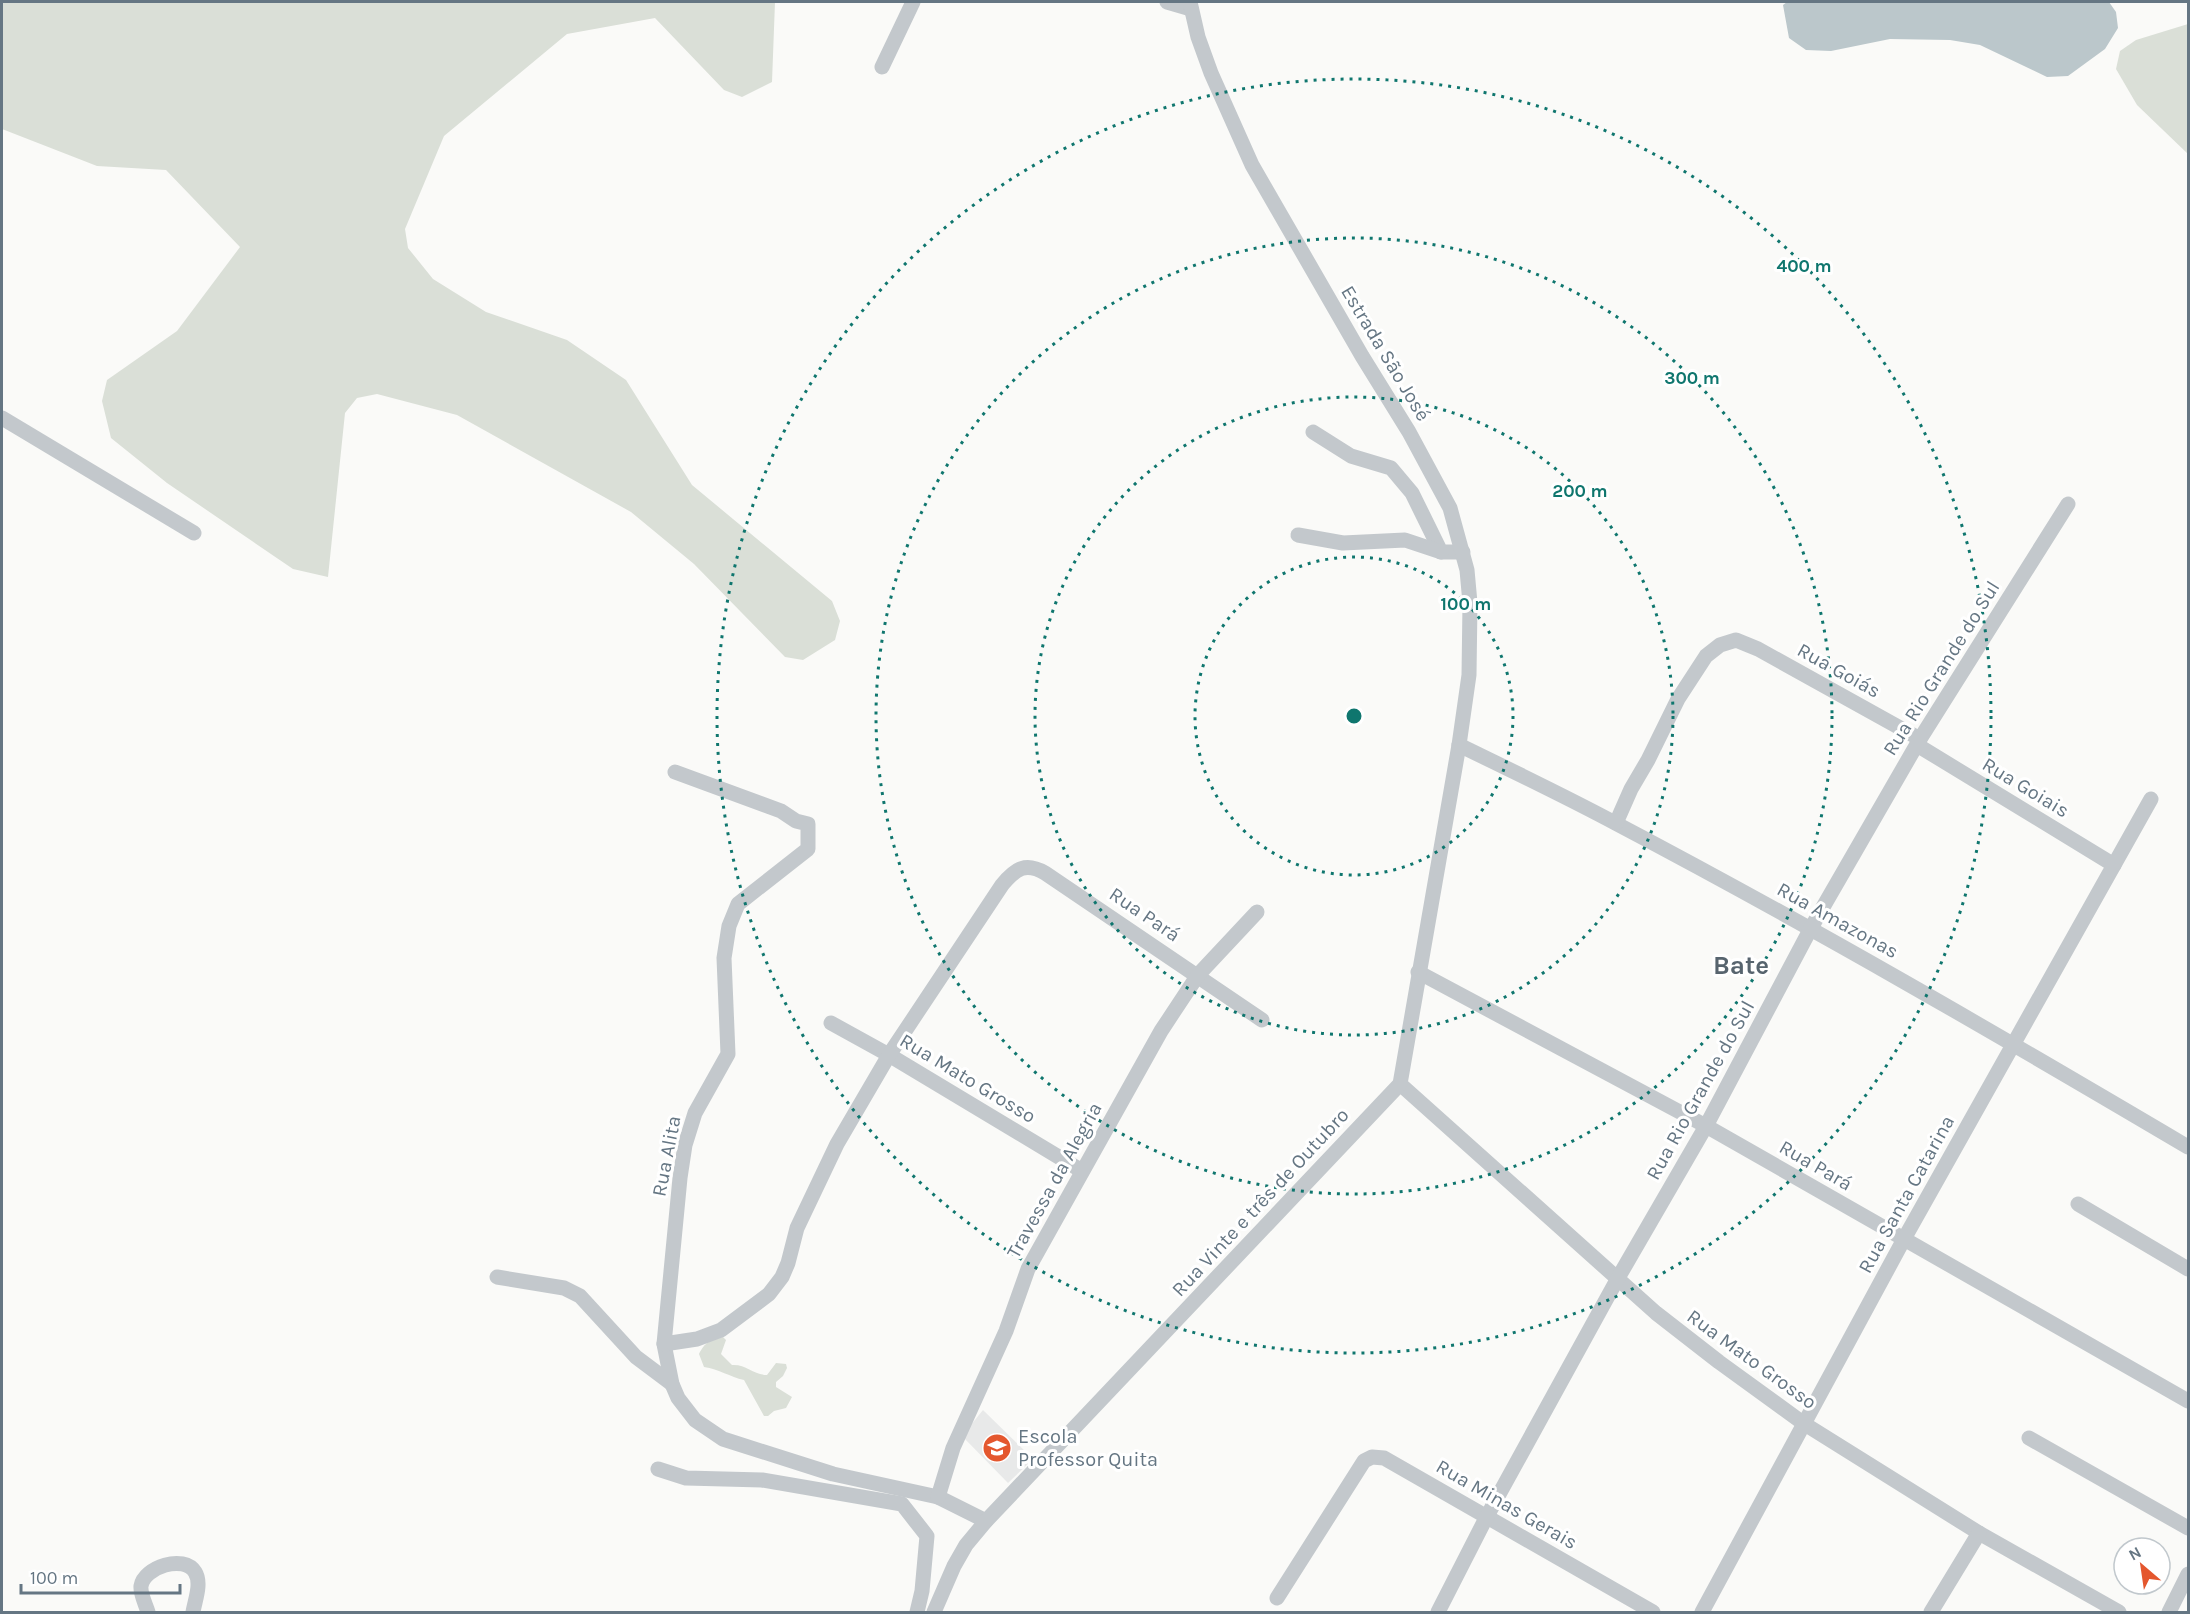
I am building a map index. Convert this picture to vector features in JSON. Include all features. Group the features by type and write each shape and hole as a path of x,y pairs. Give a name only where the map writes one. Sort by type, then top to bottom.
{"street":[{"path":"882,68 913,2"},
{"path":"1167,2 1191,5"},
{"name":"Estrada São José","path":"1191,5 1198,37 1211,73 1252,165 1409,432 1450,508 1467,570 1470,603 1469,675 1459,745"},
{"path":"2,418 194,533"},
{"path":"1312,432 1351,456 1391,468 1412,494 1441,552"},
{"name":"Rua Rio Grande do Sul","path":"1438,1612 1486,1518 1618,1278 1706,1126 1811,928 1918,742 2068,504"},
{"path":"1298,535 1343,543 1405,540 1441,552 1463,552"},
{"name":"Rua Goiás","path":"1616,823 1678,699 1712,650 1727,642 1736,640 1758,649 1918,742"},
{"name":"Rua Goiais","path":"1918,742 2114,865"},
{"path":"1400,1084 1459,745"},
{"name":"Rua Amazonas","path":"1459,745 1616,823 1811,928 2014,1044 2188,1148"},
{"name":"Rua Alita","path":"675,772 780,811 796,821 808,824 810,829 808,849 738,904 729,926 724,958 728,1054 695,1113 685,1145 678,1190 664,1344 672,1384 678,1398 695,1420 723,1439 833,1474 938,1497 986,1521"},
{"name":"Rua Santa Catarina","path":"1702,1612 1904,1239 2151,799"},
{"name":"Rua Pará","path":"889,1055 1002,885 1013,874 1027,866 1033,866 1096,906 1262,1020"},
{"name":"Travessa da Alegria","path":"938,1497 953,1448 1006,1330 1028,1269 1161,1031 1198,975 1257,912"},
{"name":"Rua Pará","path":"1418,972 1706,1126 2188,1401"},
{"name":"Rua Mato Grosso","path":"831,1023 889,1055 1082,1171"},
{"path":"664,1344 697,1339 721,1330 769,1294 782,1277 797,1228 837,1144 889,1055"},
{"name":"Rua Mato Grosso","path":"1400,1084 1686,1338 1803,1423 1979,1533 2119,1612"},
{"name":"Rua Vinte e três de Outubro","path":"934,1612 966,1545 986,1521 1400,1084"},
{"path":"2078,1204 2188,1269"},
{"path":"497,1277 564,1287 580,1296 636,1357 672,1384"},
{"path":"2029,1438 2188,1528"},
{"name":"Rua Minas Gerais","path":"1277,1598 1347,1486 1364,1461 1372,1457 1384,1458 1396,1463 1486,1518 1653,1612"},
{"path":"658,1469 686,1478 762,1480 902,1504 927,1536 922,1591 917,1612"},
{"path":"1931,1612 1979,1533"},
{"path":"148,1612 141,1584 147,1575 158,1568 179,1563 190,1567 196,1573 198,1587 193,1612"},
{"path":"2169,1612 2188,1574"}],"shaded area":[{"path":"2,2 775,2 772,82 742,97 724,90 655,18 567,34 444,136 405,229 408,248 433,279 486,312 567,340 626,380 692,485 832,601 840,621 835,640 803,660 785,657 694,564 631,512 457,415 377,394 357,398 345,413 328,577 293,569 167,483 111,438 102,401 107,380 177,331 240,247 166,170 97,166 2,129"},
{"path":"1787,2 2109,2 2116,12 2118,28 2105,49 2068,76 2047,77 1980,45 1950,40 1890,39 1831,51 1806,50 1789,38 1783,5"},
{"path":"2188,24 2188,154 2137,105 2116,69 2120,51 2136,40"},
{"path":"723,1337 726,1340 721,1354 732,1365 767,1375 776,1363 786,1364 787,1368 776,1382 776,1387 792,1397 786,1408 764,1416 744,1380 704,1367 699,1354 701,1350 708,1342"},
{"name":"Escola Professor Quita","path":"983,1410 1033,1459 1008,1483 962,1436"}],"place":[{"name":"Escola Professor Quita","path":"997,1448"}],"district":[{"name":"Bate","path":"1741,965"}]}
